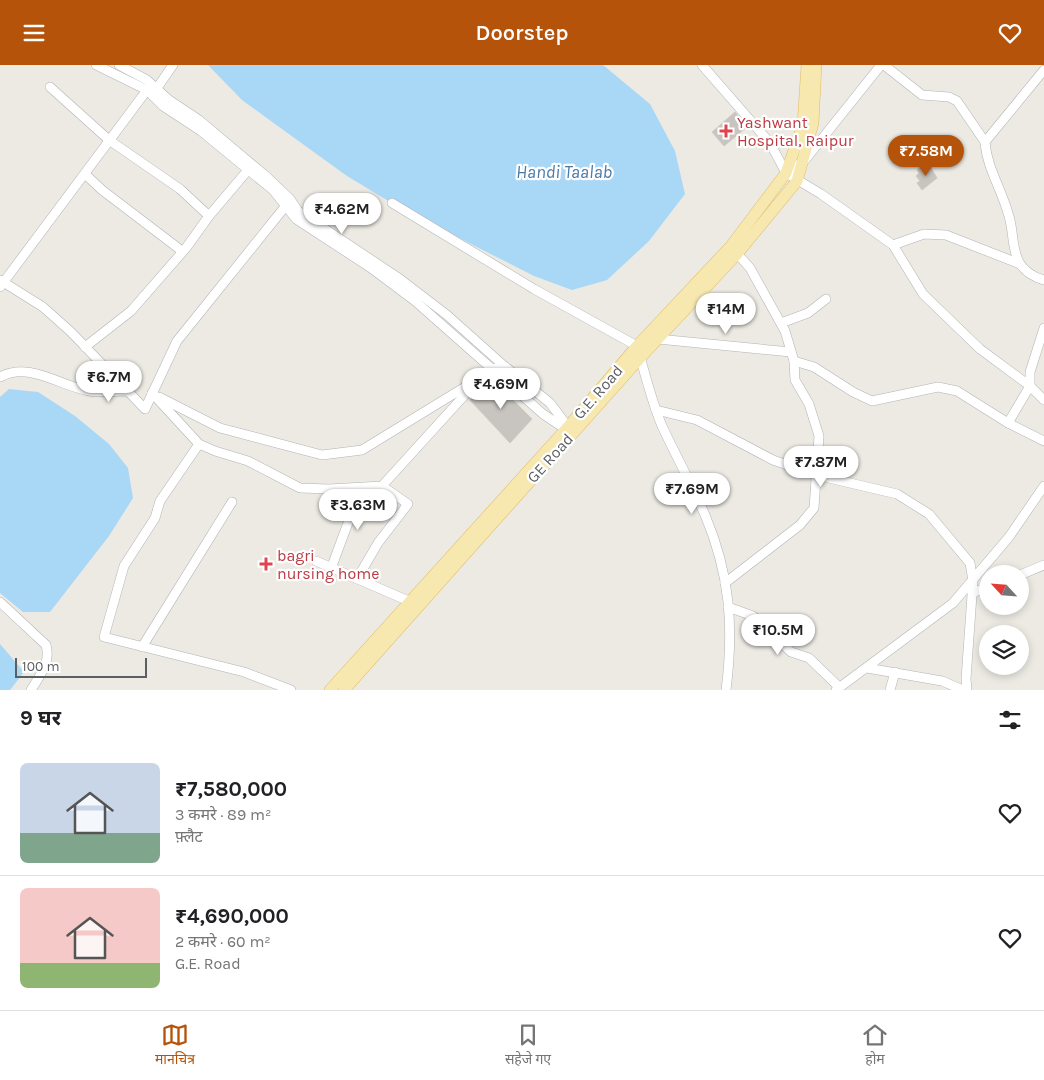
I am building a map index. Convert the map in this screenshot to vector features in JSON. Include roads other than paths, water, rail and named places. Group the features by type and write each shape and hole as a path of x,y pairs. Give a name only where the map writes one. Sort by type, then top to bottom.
{"main road":[{"path":"638,352 734,250 786,173 803,125 807,65"},
{"name":"GE Road","path":"344,690 638,352 658,339 734,250 797,181 805,160 814,123 816,65"},
{"name":"G.E. Road","path":"330,690 569,430"}],"street":[{"path":"96,65 147,90 163,106 201,131 298,211 400,279 447,315 503,365 550,403 569,430"},
{"path":"120,65 147,80 168,101 199,121 288,203 296,219 371,268 415,301 543,414 569,430"},
{"path":"173,65 157,88 147,90 1,283 43,307 145,409 177,341 288,203"},
{"path":"702,65 770,143 786,173 820,194 893,245 923,294 980,349 1030,386 1044,400"},
{"path":"786,173 805,160 883,65 922,95 949,97 957,101 985,142 986,160 1009,214 1015,250 1020,264"},
{"path":"985,142 1044,70"},
{"path":"50,87 109,140 180,189 209,216"},
{"path":"85,347 131,311 201,230 209,216 248,170"},
{"path":"85,174 102,190 182,251"},
{"path":"392,203 638,352 646,383 656,409 715,541 725,583 731,647 726,690"},
{"path":"893,245 924,234 946,235 1020,264 1038,279 1044,280"},
{"path":"725,583 800,525 814,508 819,436 809,404 795,379 792,356 781,323 750,268 734,250"},
{"path":"781,323 808,313 826,299"},
{"path":"1008,423 1030,386 1030,372 1044,328"},
{"path":"658,339 792,356 872,401 938,387 957,391 1008,423 1040,437 1044,441"},
{"path":"152,393 220,428 322,455 362,450 503,365"},
{"path":"0,377 11,371 30,372 90,391 128,391"},
{"path":"382,486 479,379"},
{"path":"152,393 199,444 248,461 300,488 382,486 408,505 378,543 357,579"},
{"path":"656,409 697,420 773,460 816,475 897,494 929,514 970,563 973,581 965,690 942,681 866,668"},
{"path":"199,444 160,501 156,518 124,566 104,637 244,672 290,690"},
{"path":"728,607 753,616 791,652 809,659 838,689 952,603 973,581 1009,537 1044,486"},
{"path":"332,566 361,487"},
{"path":"142,647 232,502"},
{"path":"316,561 332,566 411,602"},
{"path":"1029,571 1044,565"},
{"path":"972,593 979,590"},
{"path":"0,602 46,645 48,655 45,668 30,690"},
{"path":"890,690 895,672"}],"water":[{"name":"Handi Taalab","path":"208,65 603,65 650,104 675,151 685,194 649,241 607,280 572,290 534,276 400,208 347,176 242,100"},
{"path":"9,389 38,392 75,416 109,444 128,468 133,498 109,536 50,612 23,612 0,593 0,397"},
{"path":"0,644 24,672 10,690 0,690"}],"place":[{"name":"Yashwant Hospital, Raipur","path":"726,131"},
{"name":"bagri nursing home","path":"266,564"}]}
